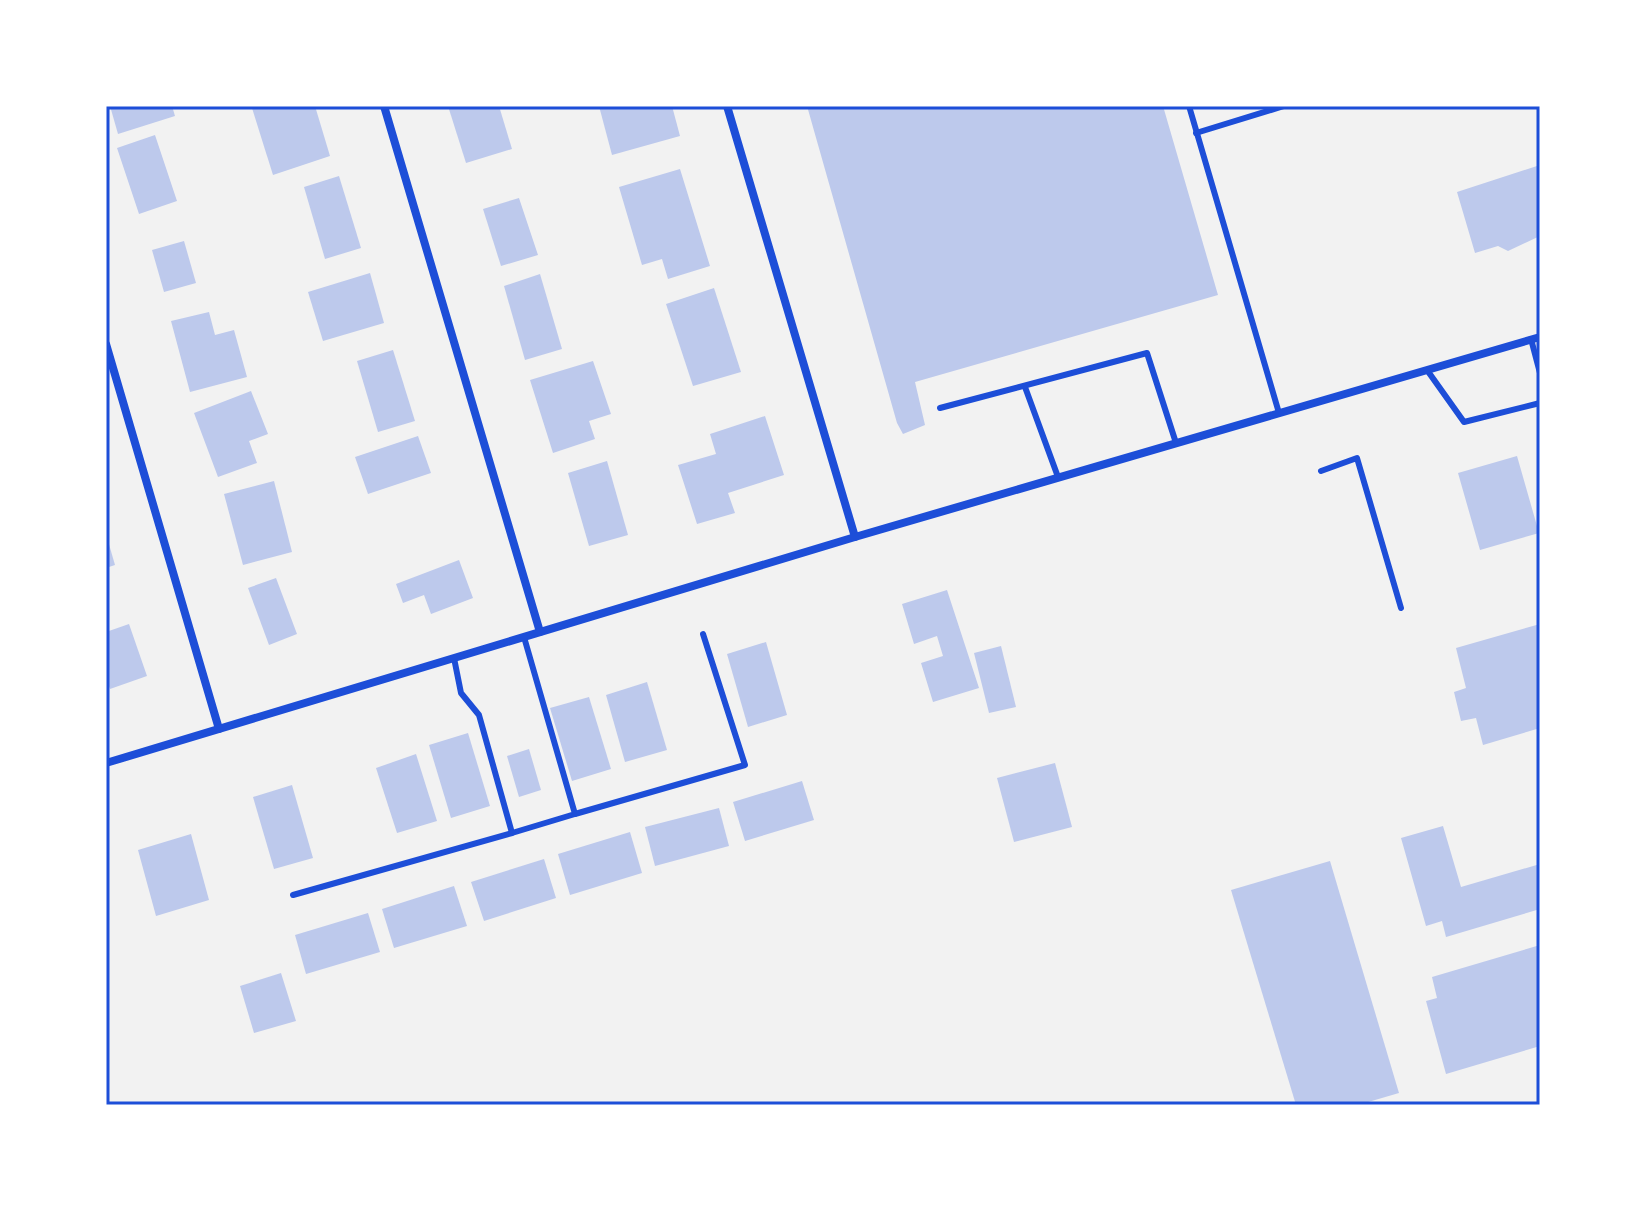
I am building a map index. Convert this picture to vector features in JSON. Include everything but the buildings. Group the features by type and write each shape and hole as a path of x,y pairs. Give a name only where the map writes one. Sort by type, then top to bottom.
{"street":[{"path":"384,106 540,632"},
{"path":"727,106 855,537"},
{"path":"106,763 855,537 1535,338"},
{"path":"106,344 219,729"}],"lane":[{"path":"1189,106 1279,413"},
{"path":"1196,133 1284,106"},
{"path":"1535,338 1540,373"},
{"path":"940,408 1147,353 1176,443"},
{"path":"1427,370 1464,422 1540,403"},
{"path":"1025,387 1058,477"},
{"path":"1321,471 1357,458 1401,608"},
{"path":"293,895 745,765 703,634"},
{"path":"524,637 575,814"},
{"path":"454,658 461,693 479,715 512,833"}]}
